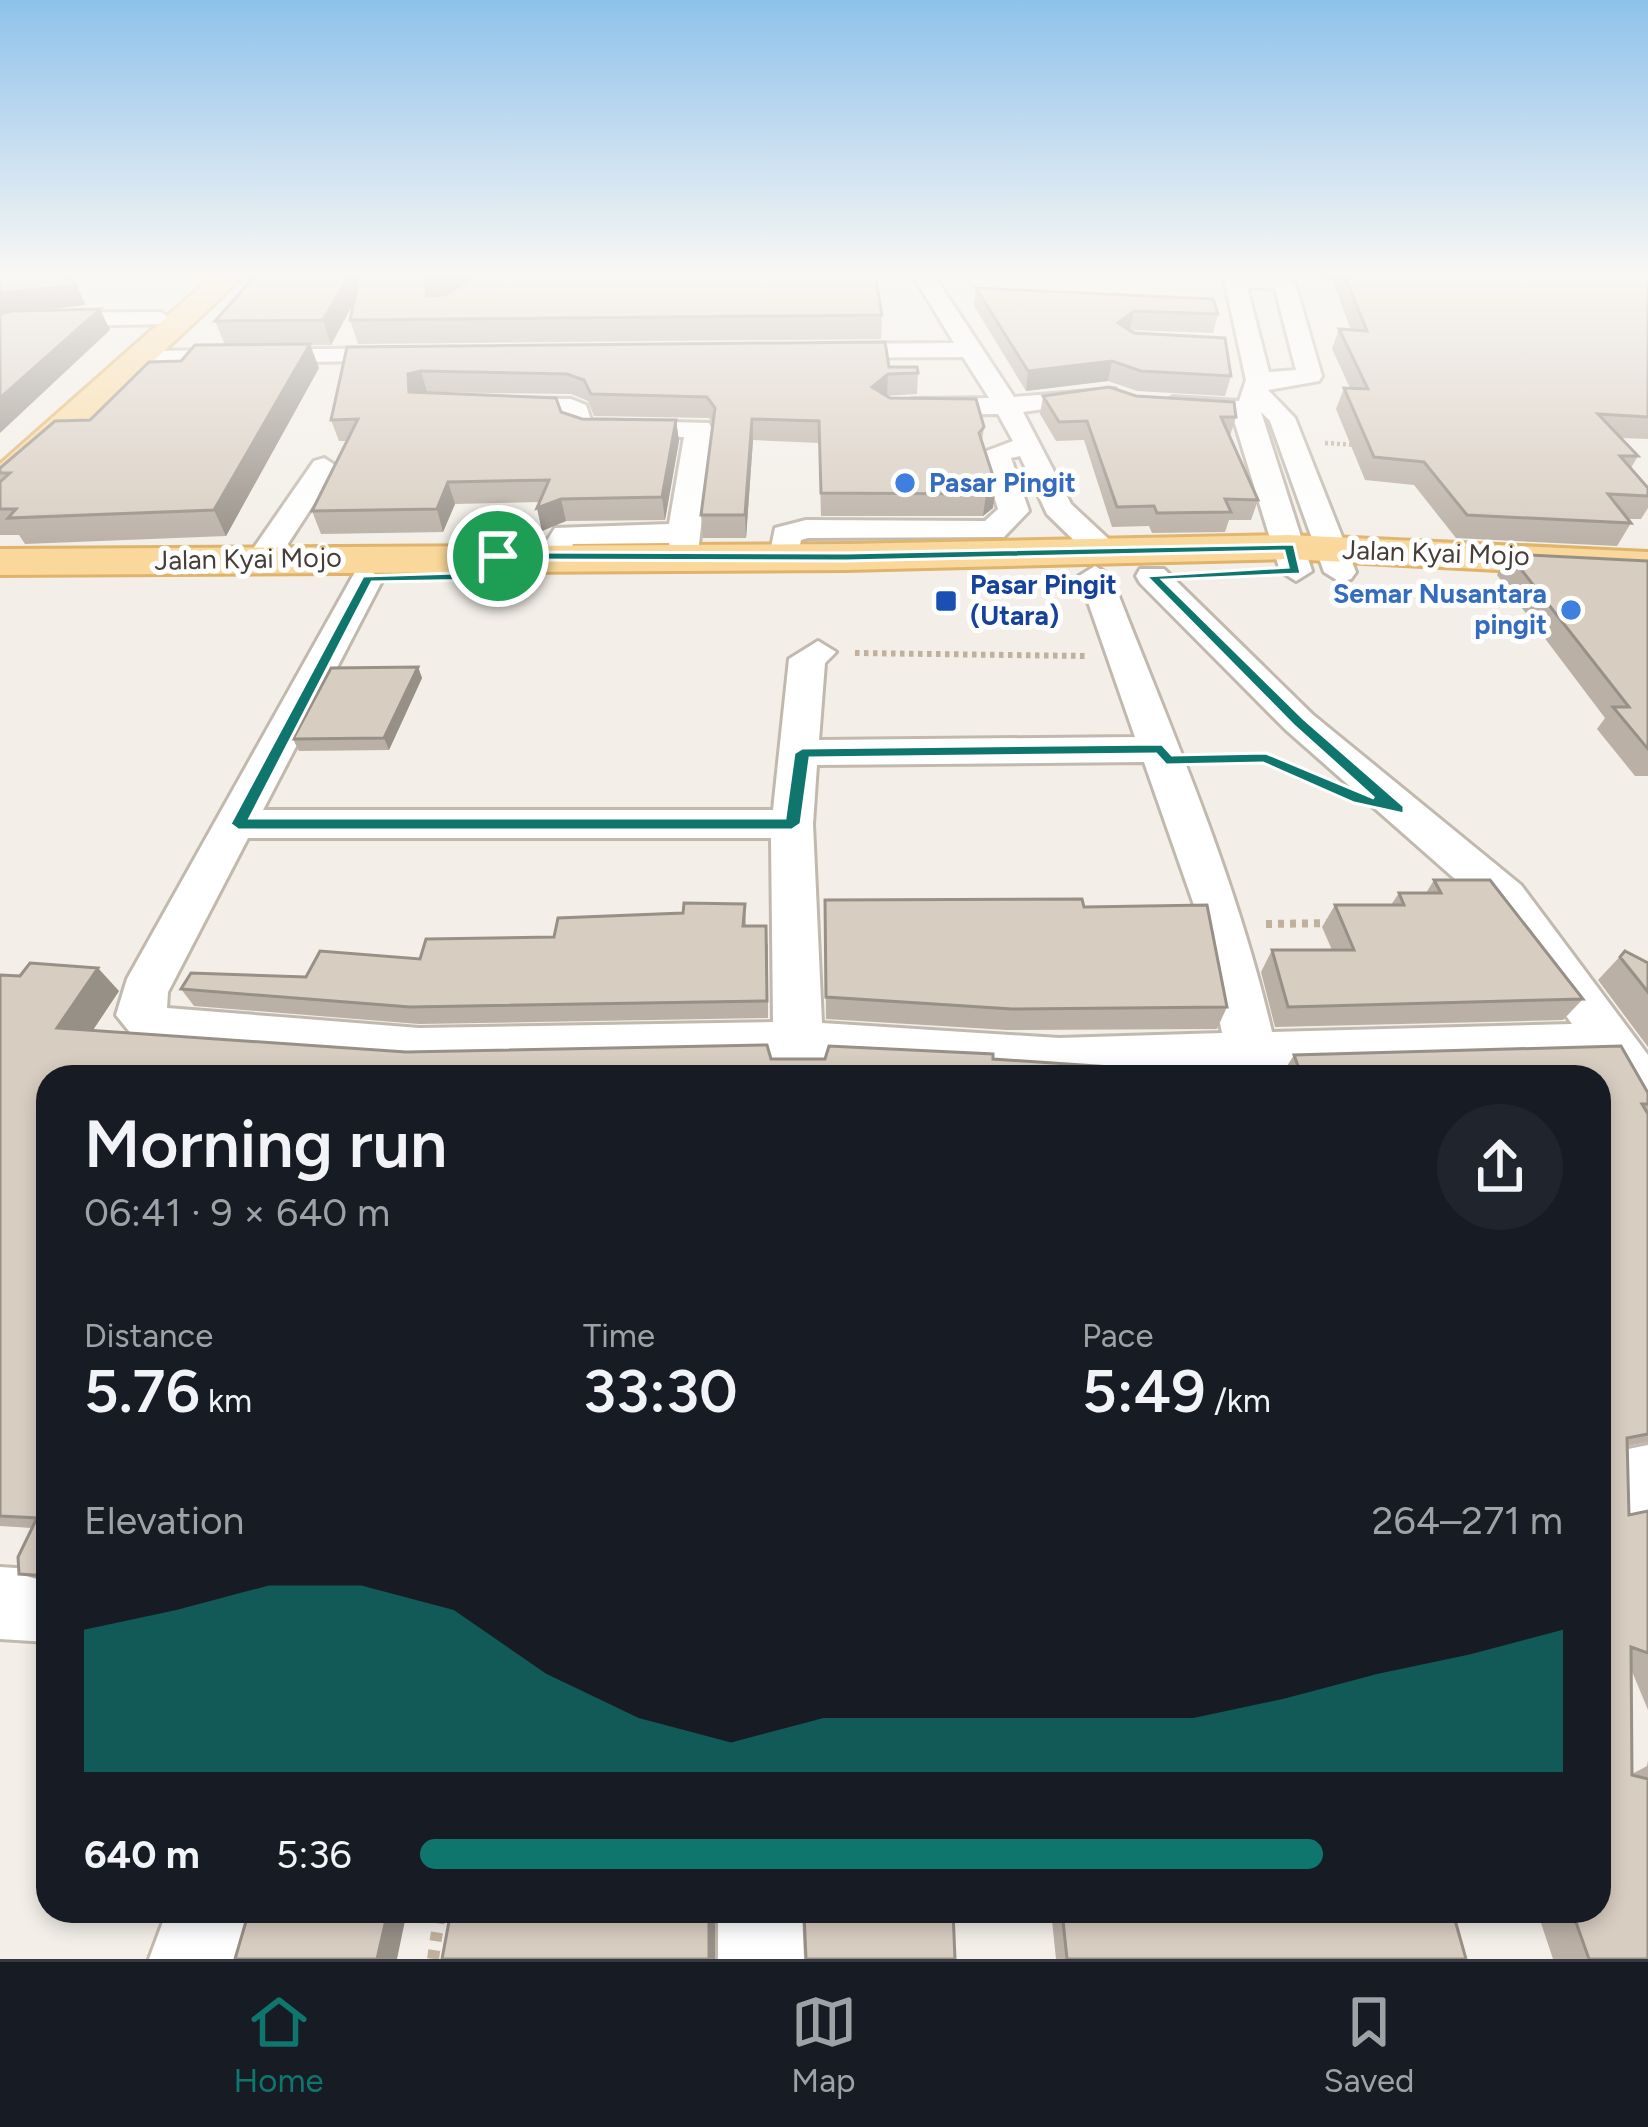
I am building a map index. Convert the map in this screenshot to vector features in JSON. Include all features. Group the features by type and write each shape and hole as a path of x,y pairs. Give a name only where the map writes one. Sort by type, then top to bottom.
{"main road":[{"path":"0,459 107,365"},
{"path":"0,484 133,365"},
{"name":"Jalan Kyai Mojo","path":"0,562 1100,564 1208,549 1308,543 1591,570 1648,584"},
{"name":"Jalan Kyai Mojo","path":"0,581 367,578 684,544 785,557 847,544 1100,564 1152,576 1308,543 1591,570 1648,565"}],"street":[{"path":"980,365 1030,446 1055,502 1100,564 1126,657 1224,925 1256,1064"},
{"path":"1247,365 1255,394 1282,418 1288,435 1308,543"},
{"path":"890,407 1006,406 1109,393 1143,403 1255,394 1308,378 1307,365"},
{"path":"1255,394 1246,417 1308,543"},
{"path":"475,406 571,407 577,411 576,423 587,428 698,429 684,544"},
{"path":"847,544 993,530 1014,511 995,453 1030,446"},
{"path":"262,559 324,466"},
{"path":"1010,498 1055,502"},
{"path":"1002,555 1055,502"},
{"path":"1152,576 1299,722 1505,897 1614,1043 1648,1102"},
{"path":"367,578 145,992 141,1015 155,1027 419,1049 973,1065"},
{"path":"799,1059 792,824 807,658 818,652"},
{"path":"802,753 1164,754"},
{"path":"238,824 792,824"},
{"path":"1207,1065 1614,1043"},
{"path":"1611,1487 1648,1479"},
{"path":"0,1604 36,1606"},
{"path":"192,1959 205,1923"},
{"path":"760,1923 761,1959"}],"path":[{"path":"1288,435 1378,446"},
{"path":"818,652 1126,657"},
{"path":"1164,754 1266,758 1307,774"},
{"path":"1224,925 1342,922"},
{"path":"433,1959 438,1923"}],"building":[{"path":"0,365 37,365 0,398"},
{"path":"146,365 298,365 214,510 8,518 16,509 0,509 0,482 10,473 0,473 0,468 55,421 90,420"},
{"path":"343,365 917,367 918,373 888,374 872,387 890,398 976,399 984,427 979,433 996,485 986,494 821,493 819,421 752,419 745,515 701,515 715,408 707,397 591,394 584,380 567,374 421,371 408,374 409,392 556,398 561,412 582,419 676,420 662,497 561,499 537,508 549,480 448,482 437,509 312,511 358,419 331,420"},
{"path":"1025,365 1075,365 1028,371"},
{"path":"1125,365 1229,365 1231,376 1141,371"},
{"path":"1357,365 1648,365 1648,417 1598,414 1638,456 1620,456 1648,488 1648,496 1608,494 1631,523 1467,515 1424,462 1374,457 1344,388 1368,389"},
{"path":"1109,387 1136,396 1234,402 1236,417 1221,417 1258,500 1225,499 1231,512 1157,513 1154,506 1117,507 1087,421 1059,422 1043,396"},
{"path":"1509,554 1648,561 1648,749 1613,707 1629,707"},
{"path":"418,667 384,738 293,739 331,668"},
{"path":"1434,880 1490,880 1583,999 1288,1007 1272,950 1354,950 1335,905 1404,905 1399,893 1441,893"},
{"path":"1082,899 1084,907 1207,905 1227,1007 1012,1009 826,997 825,900"},
{"path":"684,903 745,904 743,926 766,926 767,1001 410,1007 181,989 191,973 306,977 320,951 420,959 426,939 554,937 558,918 683,913"},
{"path":"1625,951 1648,963 1648,992 1620,957"},
{"path":"30,963 98,968 57,1028 406,1052 767,1045 771,1059 825,1059 829,1046 993,1054 993,1059 1082,1065 36,1065 36,1518 0,1516 0,975 20,976"},
{"path":"1621,1046 1648,1093 1648,1104 1642,1104 1648,1114 1648,1434 1627,1438 1629,1515 1648,1511 1648,1653 1631,1647 1632,1775 1648,1779 1648,1959 1589,1959 1576,1923 1611,1923 1611,1065 1298,1065 1294,1055"},
{"path":"36,1520 36,1575 19,1574 18,1557"},
{"path":"246,1923 385,1923 377,1959 235,1959"},
{"path":"449,1923 709,1923 709,1959 442,1959"},
{"path":"804,1923 954,1923 955,1959 806,1959"},
{"path":"1063,1923 1456,1923 1466,1959 1067,1959"}],"place":[{"name":"Pasar Pingit","path":"905,483"},
{"name":"Pasar Pingit (Utara)","path":"946,601"},
{"name":"Semar Nusantara pingit","path":"1571,610"}],"route":[{"path":"1289,547 1296,571 1152,576 1299,722 1398,810 1360,800 1266,758 1166,760 1162,749 802,753 792,824 238,824 367,578 492,576 498,556 846,557 1289,547"}]}
